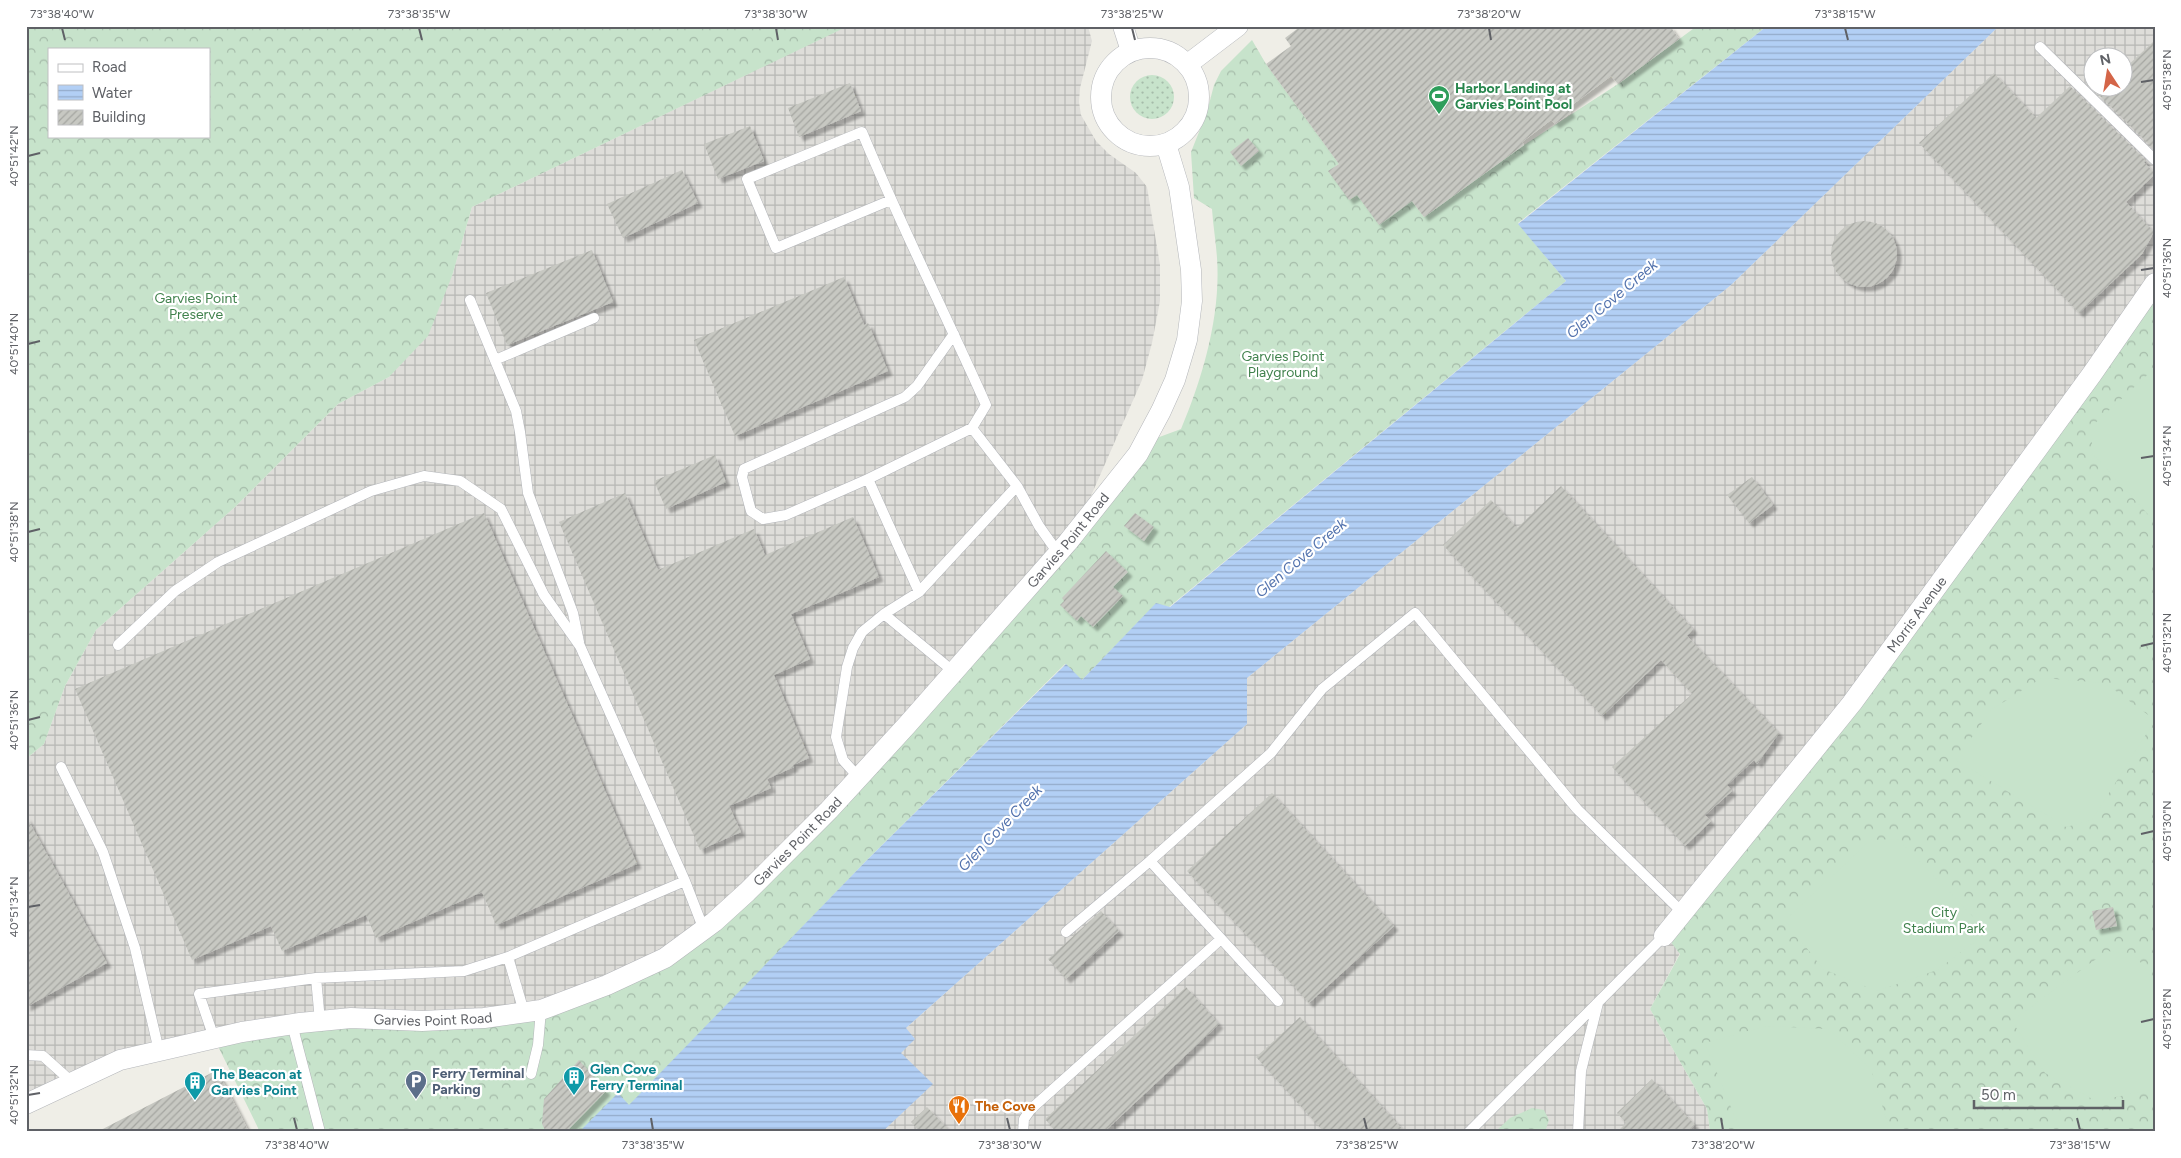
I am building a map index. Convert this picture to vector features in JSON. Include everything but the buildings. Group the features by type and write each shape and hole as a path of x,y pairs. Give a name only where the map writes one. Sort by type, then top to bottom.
{"street":[{"path":"1123,26 1131,50"},
{"path":"1188,64 1238,26"},
{"path":"1143,47 1160,48 1175,54 1188,64 1197,80 1200,96 1197,113 1190,126 1179,137 1166,144 1149,146 1132,143 1118,135 1107,122 1101,106 1100,89 1106,73 1116,60 1131,50 1143,47"},
{"name":"Garvies Point Road","path":"26,1104 120,1060 214,1038 292,1024 351,1018 422,1021 484,1018 532,1011 607,985 665,958 704,930 748,892 859,778 1058,553 1138,454 1175,380 1187,340 1192,301 1191,270 1179,187 1166,144"},
{"name":"Morris Avenue","path":"1664,936 1852,703 2092,374 2155,283"}],"lane":[{"path":"2040,47 2155,160"},
{"path":"890,200 776,248 747,179 862,132 890,200 954,334 986,405 972,428 868,479 786,515 763,518 751,511 742,477 744,469 905,398 917,386 954,334"},
{"path":"470,300 516,411 528,493 573,613 580,646"},
{"path":"495,360 594,318"},
{"path":"972,428 1016,486 1038,526 1058,553"},
{"path":"118,644 175,591 218,562 371,491 424,476 460,480 501,509 544,595 580,646 685,881 704,930"},
{"path":"868,479 919,592"},
{"path":"859,778 843,760 836,737 847,667 853,648 862,632 884,614 919,592 1016,486"},
{"path":"884,614 954,672"},
{"path":"1066,932 1150,861 1271,753 1322,689 1415,614 1577,808 1682,912"},
{"path":"61,767 103,852 135,948 159,1051"},
{"path":"1150,861 1278,1001"},
{"path":"214,1038 199,994 316,978 464,971 508,957 685,881"},
{"path":"1469,1132 1664,936"},
{"path":"1023,1132 1024,1119 1030,1109 1221,939"},
{"path":"508,957 532,1011 538,1045 532,1074"},
{"path":"316,978 320,1021"},
{"path":"1578,1132 1581,1071 1598,1002"},
{"path":"292,1024 320,1132"},
{"path":"26,1055 43,1056 72,1082"}],"shaded area":[{"path":"840,26 1087,26 1089,30 1092,41 1080,88 1079,102 1081,115 1096,141 1109,154 1136,173 1147,187 1160,265 1160,301 1152,343 1142,380 1068,548 746,891 646,965 540,1008 119,1059 26,1101 26,759 44,744 65,686 96,630 235,507 338,404 389,377 452,276 472,207 841,29"},
{"path":"1999,26 2155,26 2155,280 1680,953 1650,1009 1707,1109 1710,1132 881,1132 906,1028 1247,724 1247,678 1731,285"}],"green space":[{"name":"Garvies Point Preserve","path":"26,26 840,26 842,29 472,207 452,276 428,336 389,377 338,404 235,507 96,630 65,686 44,744 26,759"},
{"name":"Garvies Point Playground","path":"1697,26 1767,26 1518,223 1566,281 1169,607 1156,604 1081,681 1065,664 866,861 605,1132 260,1132 214,1038 540,1008 646,965 746,891 1154,439 1181,429 1209,345 1218,280 1212,209 1194,198 1191,152 1207,112 1214,85 1221,71 1252,40 1266,64 1339,164 1329,171 1357,195 1412,201 1424,217 1524,145 1618,84"},
{"path":"1156,75 1168,81 1173,88 1173,106 1168,113 1161,118 1148,119 1140,116 1133,109 1130,93 1133,85 1140,78"},
{"name":"City Stadium Park","path":"2155,280 2155,1132 1710,1132 1707,1109 1650,1009 1680,954 1667,937"},
{"path":"2155,368 2155,522 2092,453 2092,426"},
{"path":"2042,678 2105,683 2155,720 2092,820 2066,827 1956,760 1991,710"},
{"path":"1898,839 1988,932 1937,970 1877,991 1823,969 1785,920 1871,840"},
{"path":"2107,951 2134,954 2155,981 2155,1089 2096,1101 2045,1073 2012,1021"},
{"path":"1766,1026 1828,1029 1871,1069 1889,1128 1880,1132 1741,1132 1705,1043"},
{"path":"1532,1108 1544,1110 1549,1120 1545,1132 1495,1132 1510,1118"}],"water":[{"name":"Glen Cove Creek","path":"1767,26 1999,26 1731,285 1247,678 1247,724 906,1028 915,1039 901,1053 933,1084 882,1132 579,1132 618,1093 629,1105 866,861 1066,664 1082,680 1156,603 1170,607 1566,281 1518,224"}],"place":[{"name":"Harbor Landing at Garvies Point Pool","path":"1439,115"},
{"name":"Glen Cove Ferry Terminal","path":"574,1096"},
{"name":"Ferry Terminal Parking","path":"416,1100"},
{"name":"The Beacon at Garvies Point","path":"195,1101"},
{"name":"The Cove","path":"959,1125"}]}
